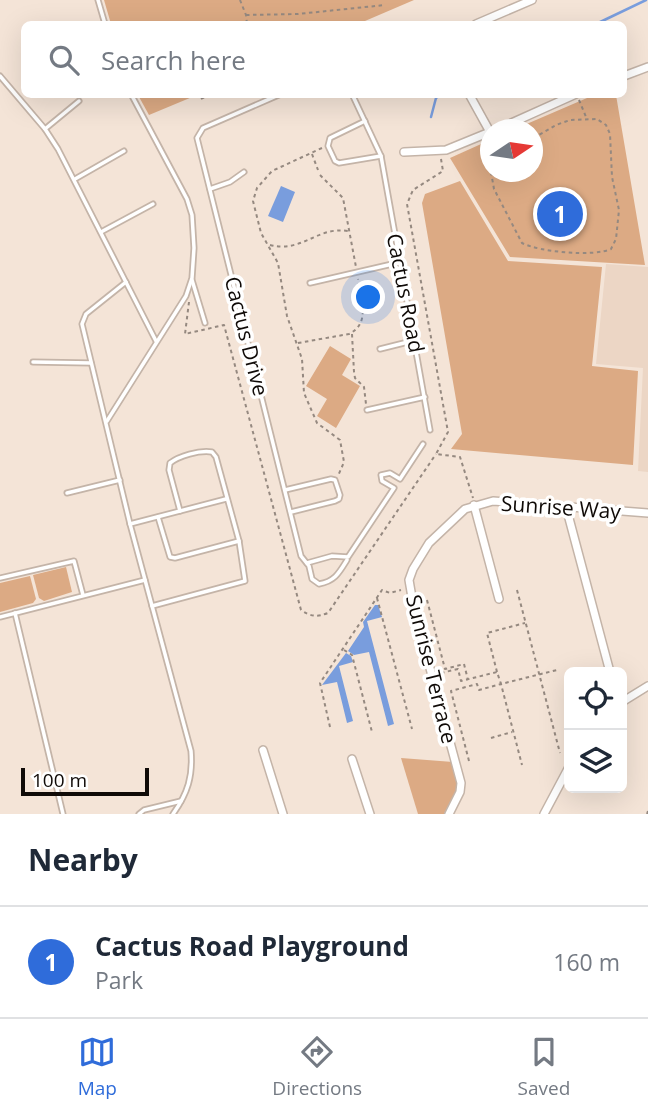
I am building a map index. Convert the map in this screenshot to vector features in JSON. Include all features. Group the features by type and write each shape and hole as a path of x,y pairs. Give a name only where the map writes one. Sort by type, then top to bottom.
{"street":[{"path":"483,21 532,0"},
{"path":"627,75 648,67"},
{"path":"471,98 483,119"},
{"path":"521,119 568,98"},
{"path":"404,152 440,152 480,136"},
{"name":"Sunrise Way","path":"474,505 493,501 648,513"},
{"path":"474,505 499,598"},
{"name":"Sunrise Terrace","path":"449,814 460,792 461,783 417,620 410,580 413,569 429,543 459,513 474,505"},
{"path":"566,507 609,667"},
{"path":"627,699 648,686"},
{"path":"262,750 283,814"},
{"path":"352,759 370,814"},
{"path":"544,814 564,776"}],"lane":[{"path":"98,0 104,21"},
{"path":"0,76 45,130 75,179 156,341"},
{"path":"107,421 186,296 192,278 194,232 187,199 133,98"},
{"name":"Cactus Drive","path":"272,98 199,131 197,138 301,556 307,564"},
{"path":"354,98 365,121 381,156 339,163 335,161 328,146 331,138 365,121"},
{"path":"45,130 79,101"},
{"path":"75,179 124,151"},
{"name":"Cactus Road","path":"381,156 430,430"},
{"path":"210,189 230,182 244,172"},
{"path":"101,232 153,204"},
{"path":"310,283 401,262"},
{"path":"192,278 205,323"},
{"path":"125,282 83,319 130,524 191,751 190,785 173,814"},
{"path":"380,349 416,340"},
{"path":"33,362 91,362"},
{"path":"366,410 425,397"},
{"path":"347,558 332,556 307,564 312,579 319,584 332,581 394,488 382,481 381,475 390,473 400,479 423,444"},
{"path":"152,606 245,581 239,541 216,457 212,452 175,459 170,463 169,470 180,511"},
{"path":"285,490 331,479 335,480 340,495 339,499 291,512"},
{"path":"67,493 120,480"},
{"path":"130,524 226,499"},
{"path":"158,517 170,557 175,558 239,541"},
{"path":"0,578 74,561 83,595"},
{"path":"0,617 145,580"},
{"path":"15,612 63,814"},
{"path":"139,814 144,810 183,800"}],"path":[{"path":"240,0 247,21"},
{"path":"246,15 385,5"},
{"path":"579,98 587,118"},
{"path":"493,182 522,243 562,251 606,251 614,245 619,210 612,177 610,134 603,122 587,118 561,123 543,133"},
{"path":"328,146 272,171 256,191 253,201 261,233 278,263 287,316 302,359 304,393 317,423 340,440 344,462 335,480"},
{"path":"186,296 190,304 185,334 224,325 301,610 307,615 317,617 328,613 449,432 407,204 413,190 443,171 440,152"},
{"path":"312,153 318,170"},
{"path":"269,245 290,247 330,230 349,231"},
{"path":"352,333 355,378 364,387 366,410"},
{"path":"436,453 460,457 474,505"},
{"path":"330,727 320,683 382,590 390,593 405,589"},
{"path":"517,590 560,753"},
{"path":"377,597 412,729"},
{"path":"427,600 445,669 464,664 468,680"},
{"path":"522,765 487,633 526,623"},
{"path":"343,649 352,655 372,732"},
{"path":"435,675 458,669 461,681 498,672"},
{"path":"469,761 451,691 477,684 479,690 557,670"},
{"path":"491,738 513,732"}],"shaded area":[{"path":"104,0 414,0 365,21 110,21"},
{"path":"140,98 190,98 149,115"},
{"path":"587,98 617,98 645,265 510,257 450,158 480,144 480,182 543,182 543,119 538,119"},
{"path":"460,181 508,261 602,267 592,366 638,371 633,465 451,449 462,434 422,203 425,194"},
{"path":"606,264 648,267 648,472 638,471 643,368 596,364"},
{"path":"330,346 351,359 342,375 360,386 336,428 317,416 327,399 306,386"},
{"path":"66,567 72,592 44,601 39,598 33,575"},
{"path":"30,576 36,599 33,603 0,612 0,583"},
{"path":"401,758 453,762 458,787 444,814 418,814"}],"water":[{"path":"281,186 295,192 283,222 268,216"},
{"path":"375,605 378,605 382,617 367,621 394,724 388,726 369,652 354,655 348,651"},
{"path":"346,653 351,656 353,662 339,666 353,721 347,723 337,682 322,685"}],"waterway":[{"path":"602,21 646,0"},
{"path":"431,117 436,98"}],"place":[{"name":"Cactus Road Playground","path":"560,214"}]}
